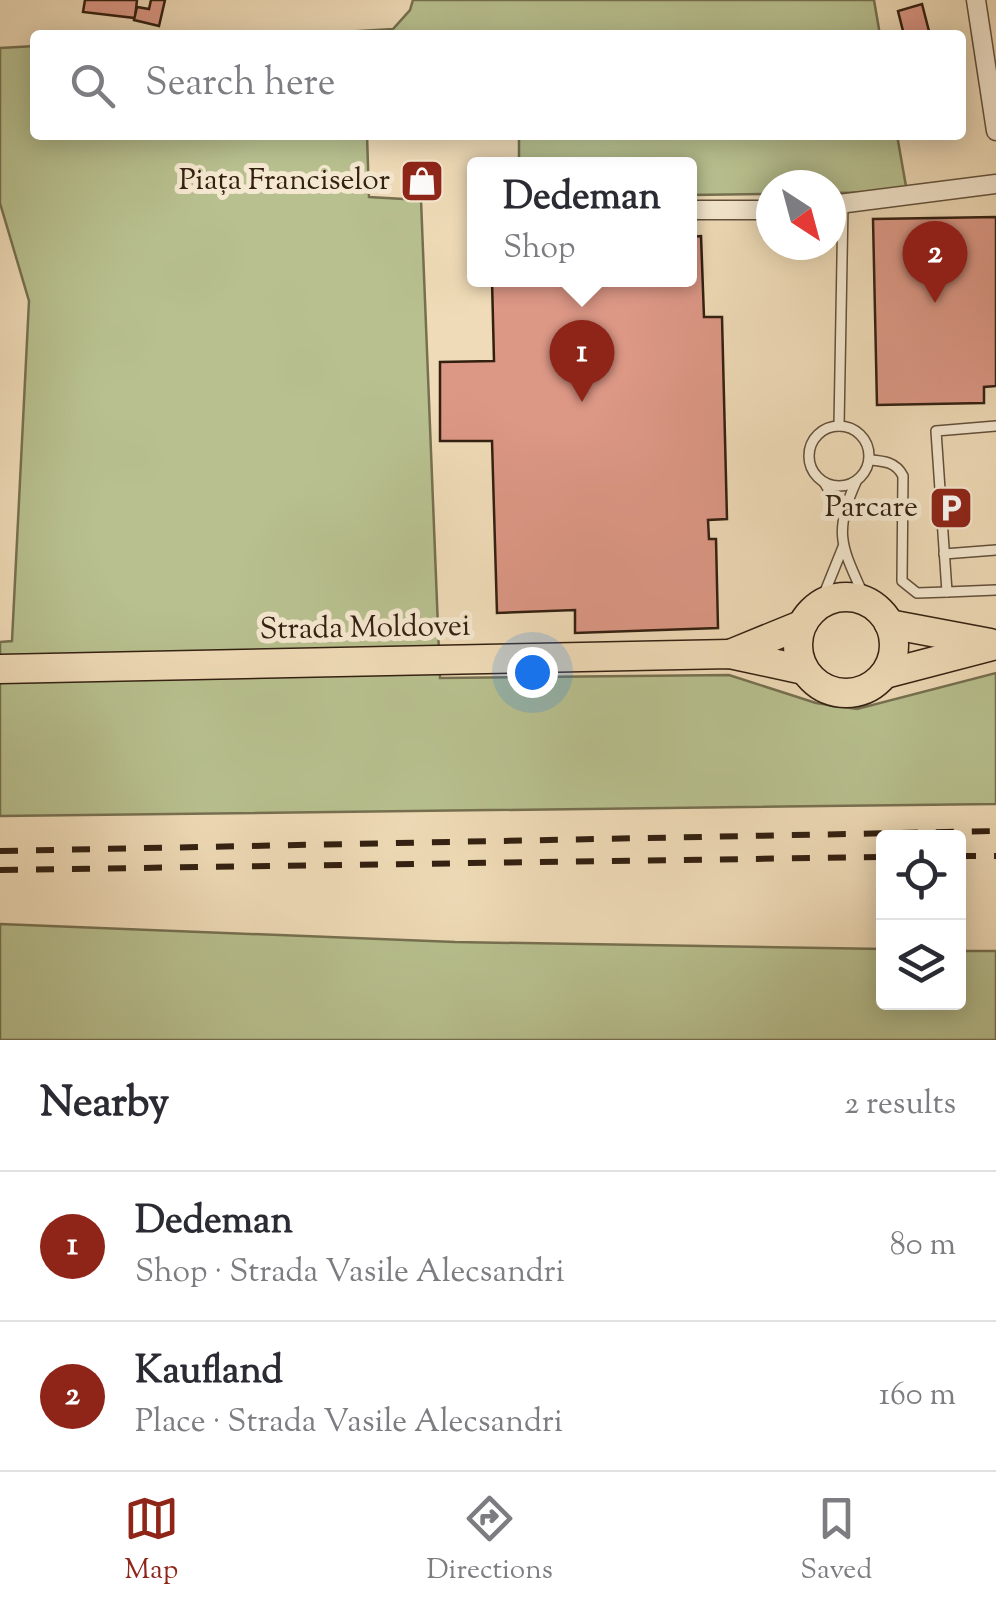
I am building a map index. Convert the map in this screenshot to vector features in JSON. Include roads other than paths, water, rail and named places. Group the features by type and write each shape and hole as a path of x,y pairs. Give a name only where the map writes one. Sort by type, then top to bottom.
{"main road":[{"path":"845,597 866,601 890,624 996,644 885,674 866,690 838,694 814,683 804,670 797,649 801,626 820,604 845,597"},
{"path":"885,674 894,644 890,624"},
{"name":"Strada Moldovei","path":"730,654 801,626"},
{"name":"Strada Moldovei","path":"0,669 730,654 804,670"}],"street":[{"path":"976,0 996,131"},
{"path":"846,204 996,184"},
{"path":"697,210 756,210"}],"lane":[{"path":"837,260 839,426"},
{"path":"820,604 842,547 842,512 870,460 865,440 858,432 839,426 818,435 809,457 813,472 842,512"},
{"path":"947,592 936,431 996,426"},
{"path":"870,460 886,461 899,468 903,476 902,582 916,592 996,590"},
{"path":"823,482 837,486 857,480"},
{"path":"842,547 866,601"},
{"path":"944,554 996,550"}],"railway":[{"path":"0,851 996,831"},
{"path":"966,856 996,856"},
{"path":"0,870 876,857"}],"place":[{"name":"Piața Franciselor","path":"422,181"},
{"name":"Kaufland","path":"935,303"},
{"name":"Dedeman","path":"582,402"},
{"name":"Parcare","path":"951,508"}]}
